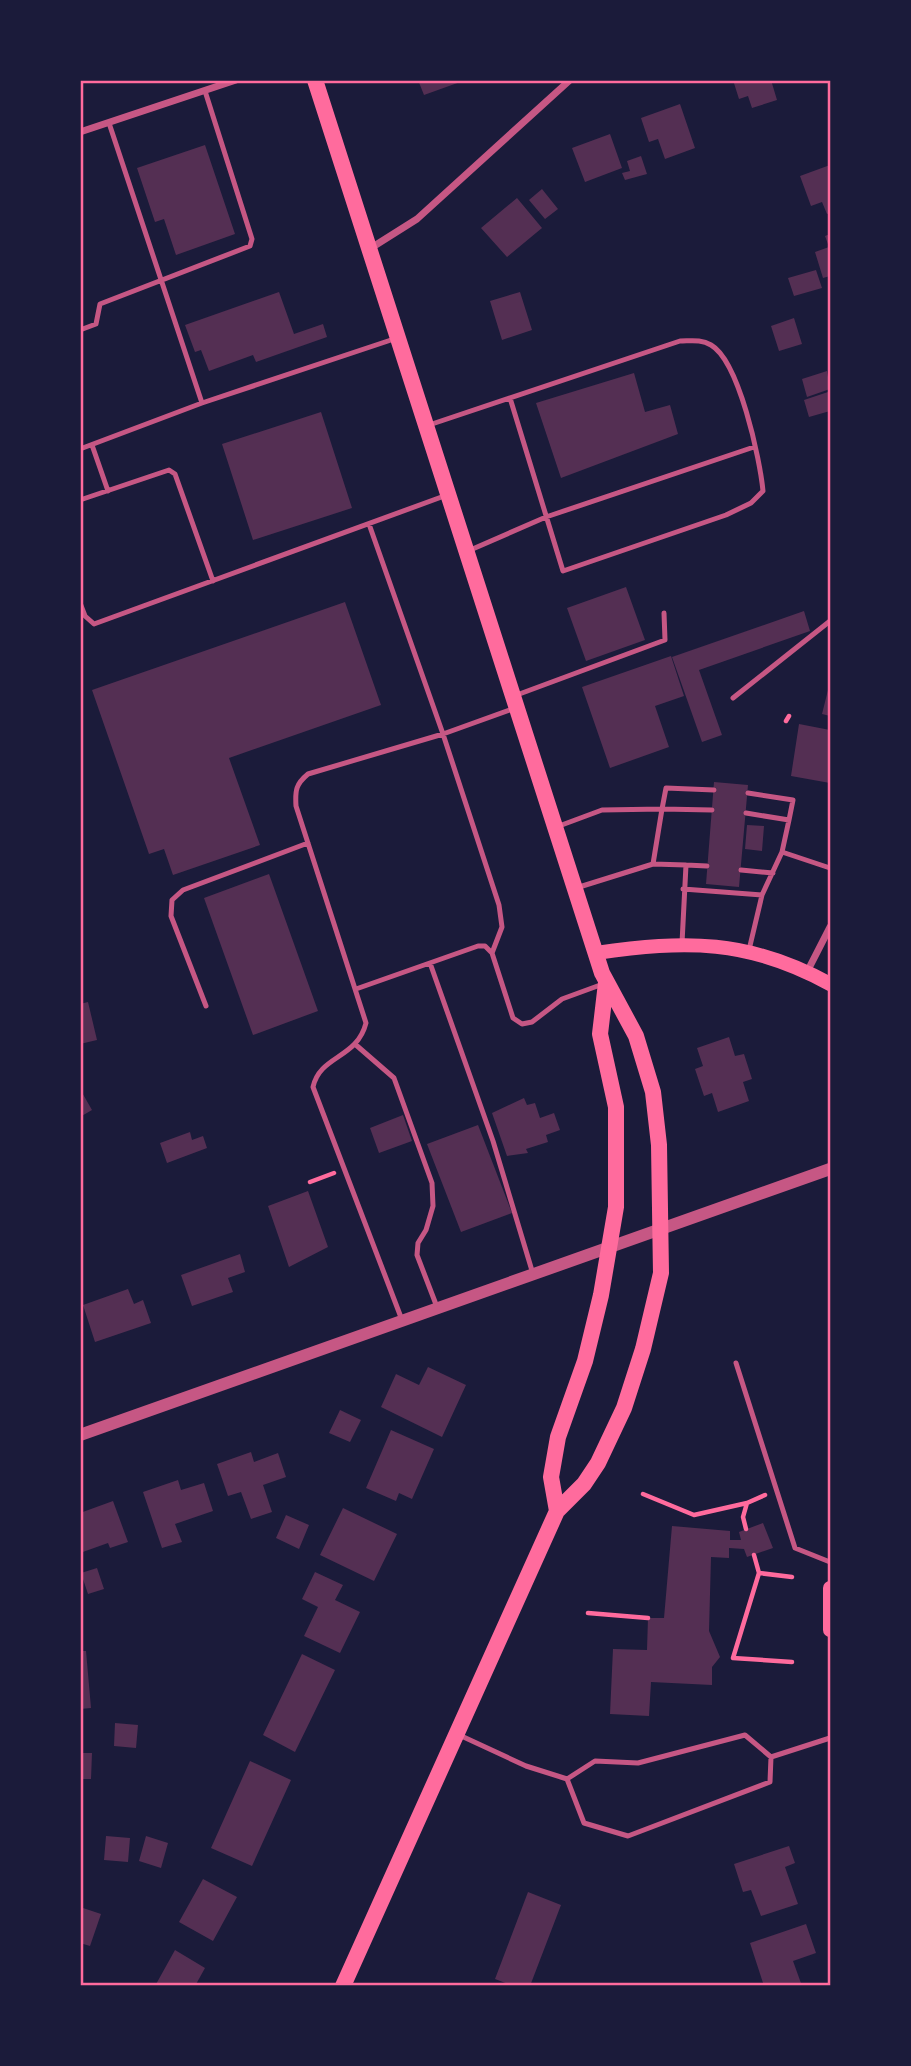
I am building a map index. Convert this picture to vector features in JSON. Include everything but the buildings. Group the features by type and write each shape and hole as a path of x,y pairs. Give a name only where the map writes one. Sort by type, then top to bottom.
{"highway":[{"path":"315,80 429,425 606,983 623,1007 648,1067 657,1122 661,1229 661,1273 643,1349 624,1408 598,1463 584,1484 557,1511 343,1986"},
{"path":"557,1511 551,1477 556,1450 585,1361 616,1207 617,1131 612,1082 600,1034 606,983"}],"main road":[{"path":"596,953 682,943 749,950 807,971 831,984"},
{"path":"831,1588 831,1630"}],"street":[{"path":"80,132 236,80"},
{"path":"371,248 417,219 570,80"},
{"path":"807,971 831,928"},
{"path":"80,1435 831,1169"}],"lane":[{"path":"80,330 96,324 100,304 250,246 252,239 205,91"},
{"path":"109,123 159,281 202,403"},
{"path":"80,449 202,403 400,337"},
{"path":"429,425 680,341 700,340 713,345 732,372 754,447 763,491 751,503 664,538 563,571 510,398"},
{"path":"92,445 108,491"},
{"path":"468,551 546,517 754,447"},
{"path":"80,500 169,470 175,474 213,580"},
{"path":"80,603 85,616 94,624 450,494"},
{"path":"369,524 443,734 499,905 502,927 492,953"},
{"path":"402,1321 313,1087 321,1069 356,1045 363,1037 366,1023 308,842 295,791 297,783 308,774 443,734 665,640 664,613"},
{"path":"733,698 831,621"},
{"path":"653,864 666,788 714,790"},
{"path":"748,793 793,800 782,852 762,895 749,950"},
{"path":"556,827 602,810 712,810"},
{"path":"746,813 789,820"},
{"path":"206,1006 171,916 173,900 183,890 308,842"},
{"path":"782,852 831,868"},
{"path":"575,888 653,864 707,866"},
{"path":"682,943 686,865"},
{"path":"741,870 773,873"},
{"path":"683,889 762,895"},
{"path":"356,989 478,946 485,946 492,953 513,1018 522,1024 532,1022 562,999 606,983"},
{"path":"429,963 493,1141 533,1274"},
{"path":"356,1045 394,1078 432,1183 433,1206 426,1230 418,1242 417,1255 437,1307"},
{"path":"736,1363 795,1548 831,1562"},
{"path":"456,1734 526,1766 567,1779"},
{"path":"567,1779 595,1761 638,1763 745,1735 771,1757"},
{"path":"771,1757 831,1738"},
{"path":"567,1779 584,1823 628,1836 770,1782 771,1757"}],"path":[{"path":"310,1182 344,1169"},
{"path":"643,1494 694,1515 747,1503 771,1493"},
{"path":"746,1529 743,1517 747,1503"},
{"path":"754,1555 759,1573 733,1658 792,1662"},
{"path":"759,1573 792,1577"},
{"path":"588,1613 648,1618"}]}
